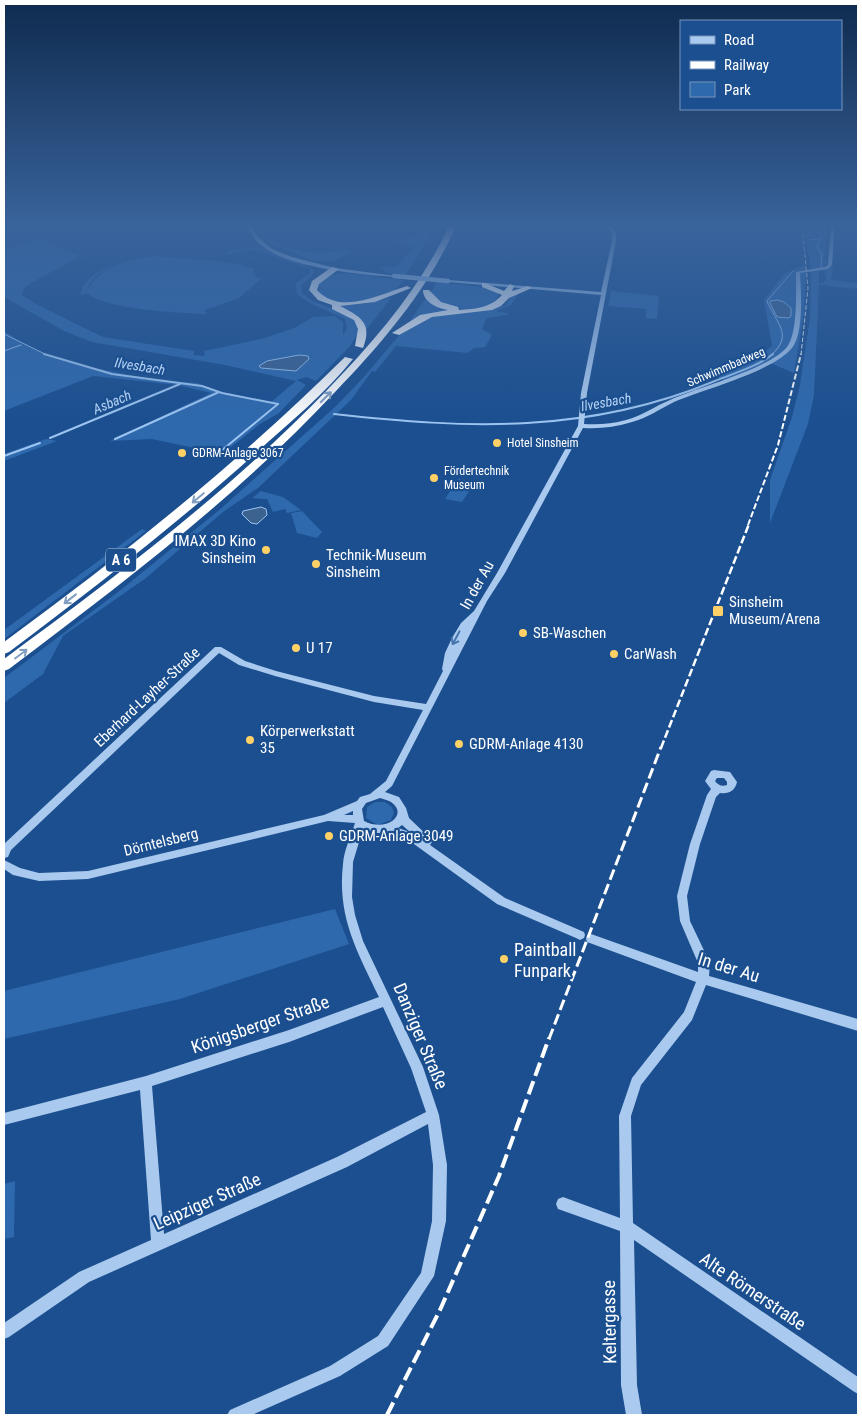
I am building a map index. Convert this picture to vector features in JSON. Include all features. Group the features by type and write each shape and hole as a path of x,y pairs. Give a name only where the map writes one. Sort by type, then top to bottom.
{"highway":[{"path":"308,290 314,299 348,312 358,319 362,329 360,346"},
{"path":"313,290 320,298 336,303 372,302 401,290"},
{"path":"392,307 405,290"},
{"name":"A 6","path":"4,666 166,541 264,457 336,387 388,328 417,290"},
{"path":"278,443 293,437 336,401 396,333 426,292 430,300 437,304 460,309 492,304 506,290"},
{"path":"396,333 414,320 427,316 489,309 499,305 506,290"},
{"name":"A 6","path":"4,649 158,532 235,467 324,384 373,330"}],"street":[{"path":"565,290 604,294"},
{"name":"In der Au","path":"374,795 389,783 426,707 472,626 478,610 501,573 582,420 583,399 605,290"},
{"name":"Schwimmbadweg","path":"582,420 608,426 635,419 672,401 750,370 790,349 794,340 800,290"},
{"name":"Eberhard-Layher-Straße","path":"4,854 14,841 218,649 242,663 374,699 426,707"},
{"path":"389,783 391,796"},
{"path":"627,1228 625,1116 636,1082 688,1016 703,979 704,963 685,921 682,896 695,844 712,795 718,788"},
{"path":"356,841 384,830 399,821 402,815 400,804 391,796 374,795 359,804 356,814 359,821 366,827 384,830"},
{"name":"Dörntelsberg","path":"4,864 17,872 40,876 88,875 326,818 359,804"},
{"name":"In der Au","path":"402,815 405,821 439,857"},
{"name":"Dörntelsberg","path":"326,818 359,821"},
{"name":"Danziger Straße","path":"235,1415 335,1371 383,1341 427,1276 439,1221 440,1166 433,1115 417,1067 358,940 350,915 347,896 348,862 356,841 359,821"},
{"name":"In der Au","path":"384,830 410,836 501,901 585,937 703,979 858,1025"},
{"name":"Königsberger Straße","path":"4,1119 23,1116 146,1082 289,1036 386,1000"},
{"path":"146,1082 158,1244"},
{"name":"Leipziger Straße","path":"4,1332 84,1277 342,1162 433,1115"},
{"name":"Alte Römerstraße","path":"563,1204 627,1228 858,1386"},
{"name":"Keltergasse","path":"627,1228 629,1385 634,1415"}],"green space":[{"path":"4,290 23,290 22,295 36,304 103,337 194,351 194,355 205,356 204,351 265,338 294,328 313,317 335,316 343,322 343,335 347,328 345,319 310,303 297,294 297,290 302,290 302,293 312,301 352,316 360,330 350,346 316,381 307,377 297,380 306,385 279,413 260,424 222,454 152,439 110,441 211,393 178,385 93,376 4,411 4,331 24,344 45,354 80,365 153,380 197,383 221,392 271,402 296,381 225,365 92,342 64,331 4,297"},
{"path":"82,290 248,290 239,298 205,310 207,313 203,314 142,309 108,303 88,293 81,295"},
{"path":"319,290 394,290 376,300 353,303 341,302 319,295"},
{"path":"432,290 493,290 499,294 489,305 464,309 439,303 430,293"},
{"path":"772,290 805,290 804,314 794,373 768,362 724,381 714,374 737,362 755,360 772,346 764,300"},
{"path":"811,290 819,290 814,395 808,424 770,523 770,480 792,417 800,385 810,318"},
{"path":"611,291 659,296 657,319 646,318 646,309 608,306"},
{"path":"519,293 511,305 496,311 511,314 487,318 482,329 492,335 485,347 474,348 468,353 396,346 375,372 372,371 351,400 258,488 223,512 146,578 63,636 43,674 4,703 4,678 118,592 218,511 335,407 363,378 402,332 423,318 498,308 506,305 514,294"},
{"path":"391,298 366,330 358,316 334,304 363,304"},
{"path":"426,298 435,305 452,309 410,321"},
{"path":"46,439 57,441 4,461 4,454"},
{"path":"458,479 475,482 462,502 445,499"},
{"path":"261,491 283,497 301,510 287,513 285,509 273,512 267,499 252,498"},
{"path":"302,511 322,532 317,538 297,533 291,513"},
{"path":"142,529 146,531 4,639 4,630"},
{"path":"375,802 385,802 392,807 394,813 391,820 378,825 366,818 367,807"},
{"path":"335,909 349,944 180,999 4,1039 4,991"},
{"path":"15,1181 14,1237 4,1239 4,1184"}],"shaded area":[{"path":"770,301 784,302 791,308 791,316 789,318 777,317"},
{"path":"299,355 308,356 309,359 296,371 261,368 259,366 267,361"},
{"path":"261,507 266,509 267,515 257,524 251,523 242,514 243,511"}],"waterway":[{"name":"Ilvesbach","path":"771,355 782,341 781,328 767,301 776,290"},
{"name":"Ilvesbach","path":"4,334 46,355"},
{"path":"4,351 21,345"},
{"name":"Ilvesbach","path":"334,414 432,423 527,423 574,419 621,411 668,398 760,363 773,354"},
{"name":"Ilvesbach","path":"46,355 112,374 202,386 222,393 278,404 221,451"},
{"name":"Asbach","path":"50,438 180,384"},
{"path":"115,439 219,392"},
{"name":"Asbach","path":"4,456 40,443"}],"railway":[{"path":"801,355 808,290"},
{"path":"748,525 778,445 801,354"},
{"path":"661,748 749,524"},
{"path":"549,1039 661,747"},
{"path":"387,1415 440,1310 499,1176 549,1038"}],"place":[{"name":"Hotel Sinsheim","path":"497,443"},
{"name":"GDRM-Anlage 3067","path":"182,453"},
{"name":"Fördertechnik Museum","path":"434,478"},
{"name":"IMAX 3D Kino Sinsheim","path":"266,550"},
{"name":"Technik-Museum Sinsheim","path":"316,564"},
{"name":"Sinsheim Museum/Arena","path":"718,611"},
{"name":"SB-Waschen","path":"523,633"},
{"name":"U 17","path":"296,648"},
{"name":"CarWash","path":"614,654"},
{"name":"Körperwerkstatt 35","path":"250,740"},
{"name":"GDRM-Anlage 4130","path":"459,744"},
{"name":"GDRM-Anlage 3049","path":"329,836"},
{"name":"Paintball Funpark","path":"504,959"}]}
